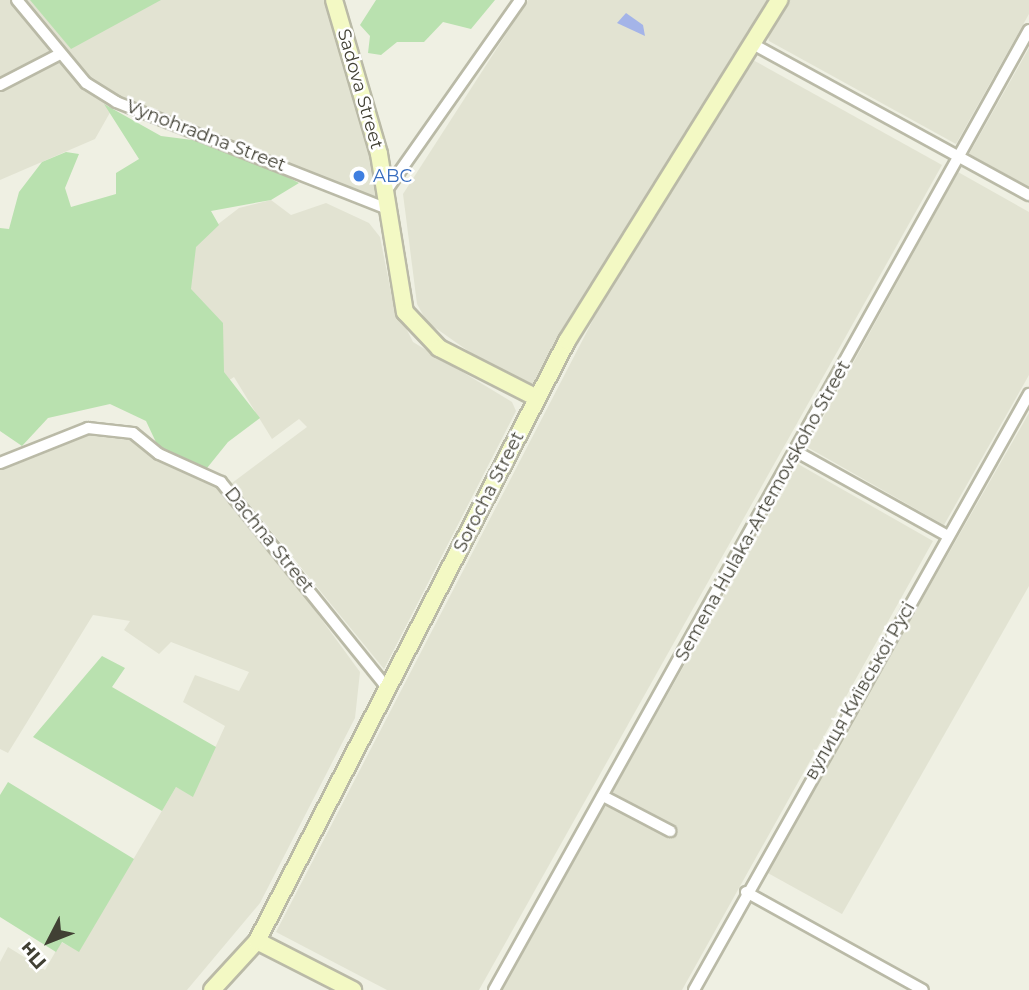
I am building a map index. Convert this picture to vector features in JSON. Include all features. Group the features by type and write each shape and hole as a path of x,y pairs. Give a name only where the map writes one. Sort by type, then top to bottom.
{"main road":[{"name":"Sadova Street","path":"334,0 386,191 405,312 439,348 537,398"},
{"name":"Sorocha Street","path":"212,990 257,941 537,398 779,0"},
{"path":"257,941 352,990"}],"street":[{"name":"Vynohradna Street","path":"17,0 61,54 116,102 388,209"},
{"path":"386,191 520,0"},
{"name":"Semena Hulaka-Artemovskoho Street","path":"494,990 797,452 1029,30"},
{"path":"751,43 1029,195"},
{"path":"0,85 61,54"},
{"name":"вулиця Київської Русі","path":"694,990 746,892 1029,394"},
{"name":"Dachna Street","path":"0,463 88,428 133,433 159,454 221,482 388,689"},
{"path":"797,452 948,536"},
{"path":"603,796 670,831"},
{"path":"746,892 923,990"}],"shaded area":[{"path":"0,0 334,0 388,209 116,102 95,139 0,180"},
{"path":"528,0 769,0 533,384 481,360 427,322 417,304 403,194"},
{"path":"788,0 1029,0 1029,14 956,144 769,41 767,32"},
{"path":"1029,48 1029,187 969,154"},
{"path":"753,60 942,165 479,990 387,990 276,932 609,289"},
{"path":"958,172 1029,212 1029,375 944,525 807,447"},
{"path":"271,200 291,215 326,203 369,223 380,237 393,302 413,342 512,402 516,411 384,669 232,483 307,427 299,419 272,439 234,377 228,381 165,265 239,208"},
{"path":"1029,413 1029,586 842,914 766,872"},
{"path":"88,428 133,433 221,482 360,672 355,718 260,903 187,990 0,990 0,962 8,947 45,970 61,942 79,951 176,787 193,796 225,726 183,702 195,675 239,691 249,672 171,642 159,654 124,630 130,621 93,615 8,753 0,749 0,463"},
{"path":"798,464 933,541 682,990 501,990 606,803 673,837 678,830 612,793"}],"green space":[{"path":"30,0 161,0 71,49"},
{"path":"376,0 495,0 471,29 443,22 424,42 397,42 381,55 368,53 370,36 360,25"},
{"path":"104,104 161,136 224,144 299,183 271,200 211,211 219,225 196,247 191,289 223,323 224,372 260,418 228,442 203,473 162,455 146,421 110,404 48,418 22,446 0,431 0,228 9,229 19,192 42,162 66,152 79,154 65,188 71,207 116,194 116,173 139,159"},
{"path":"102,656 125,668 112,687 216,747 193,797 176,787 162,811 33,737"},
{"path":"8,782 134,859 79,952 62,942 56,952 0,917 0,795"}],"water":[{"path":"626,13 643,25 645,36 617,23"}],"place":[{"name":"ABC","path":"359,176"}]}
